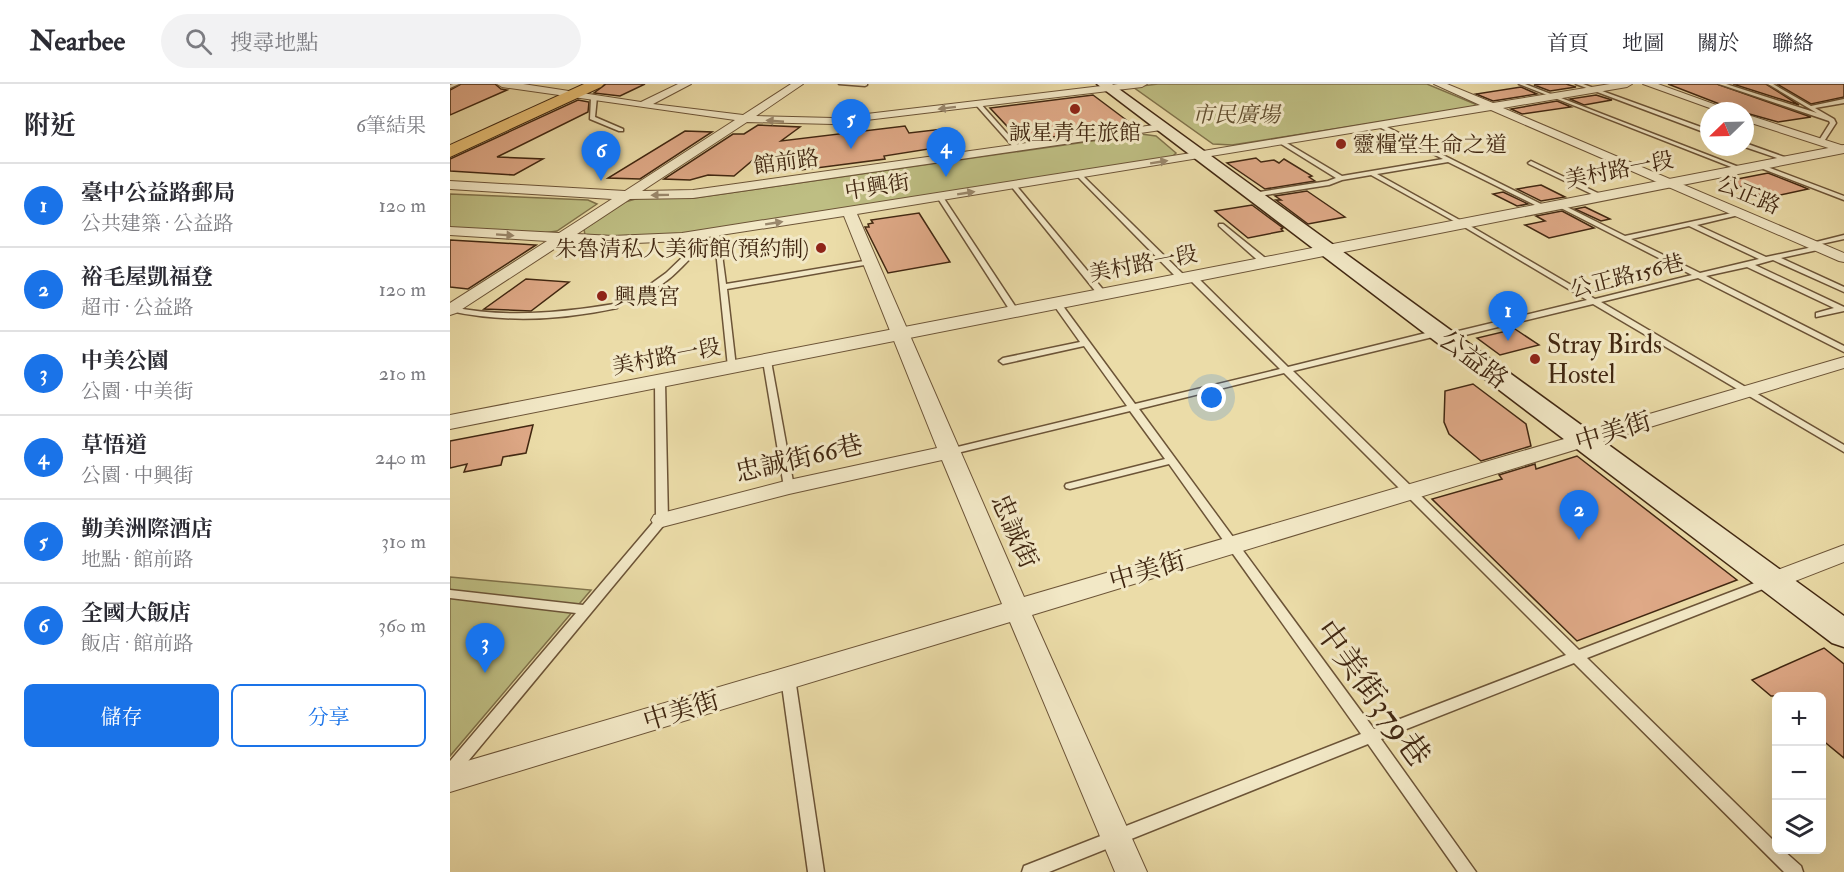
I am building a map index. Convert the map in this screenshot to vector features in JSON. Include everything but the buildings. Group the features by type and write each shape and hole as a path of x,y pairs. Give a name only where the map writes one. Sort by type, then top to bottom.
{"main road":[{"name":"公益路","path":"1107,86 1844,634"},
{"path":"450,136 559,88"},
{"path":"450,143 559,88"},
{"path":"450,152 559,88"},
{"path":"505,103 559,88 595,91"}],"street":[{"path":"502,84 559,88"},
{"path":"645,104 686,84"},
{"path":"450,309 798,84"},
{"path":"595,91 645,104 743,118 796,122 833,121 1107,86 1142,84"},
{"name":"公正路","path":"1439,84 1844,258"},
{"name":"中興街","path":"450,231 560,238 647,240 682,237 1079,175 1627,84"},
{"path":"1648,84 1701,102"},
{"path":"1754,120 1844,149"},
{"name":"館前路","path":"450,184 627,195 718,192 1161,127"},
{"name":"美村路一段","path":"450,422 1844,149"},
{"name":"忠誠街","path":"849,212 1131,872"},
{"name":"中美街","path":"450,779 1844,362"},
{"name":"忠誠街66巷","path":"662,519 950,452"},
{"path":"1772,581 1844,553"}],"lane":[{"path":"450,87 457,84"},
{"path":"841,84 865,85"},
{"path":"1521,84 1741,169"},
{"path":"1578,84 1700,129"},
{"path":"1721,84 1829,118"},
{"path":"1770,84 1829,118 1833,123 1821,142"},
{"path":"595,91 592,118 621,130"},
{"path":"1812,107 1844,101"},
{"path":"978,104 1017,148"},
{"path":"1379,124 1450,160 1625,238 1844,349"},
{"path":"1280,141 1341,178"},
{"path":"1754,148 1788,160"},
{"path":"1253,195 1450,160"},
{"path":"1531,163 1602,197"},
{"path":"1760,166 1844,198"},
{"path":"1373,174 1463,224 1844,449"},
{"path":"1079,175 1286,370 1795,872"},
{"path":"1013,185 1103,295"},
{"path":"940,197 1015,312"},
{"path":"1625,238 1741,213"},
{"path":"1221,225 1266,263"},
{"path":"1690,225 1844,290"},
{"path":"716,232 732,367"},
{"path":"651,288 669,275 693,251 682,237"},
{"name":"公正路156巷","path":"950,452 1286,370 1594,302 1770,259 1844,237"},
{"path":"722,287 870,262"},
{"path":"1747,264 1842,309 1819,315"},
{"name":"中美街379巷","path":"1057,304 1234,545 1468,872"},
{"path":"450,309 464,312 536,316 614,306"},
{"path":"1003,361 1086,343"},
{"path":"766,361 789,488"},
{"path":"450,772 662,519 660,382"},
{"path":"1070,486 1172,460"},
{"path":"1030,872 1371,736 1772,581"},
{"path":"450,594 587,609"},
{"path":"788,678 816,872"}],"green space":[{"name":"市民廣場","path":"1158,84 1427,84 1475,104 1476,107 1232,145 1213,144 1133,87"},
{"path":"1141,134 1156,136 1176,153 1170,159 694,233 585,235 584,229 625,202 639,198 694,198"},
{"path":"450,194 588,200 597,204 557,231 537,234 450,229"},
{"path":"450,577 591,590 450,756"}],"place":[{"name":"誠星青年旅館","path":"1075,109"},
{"name":"靈糧堂生命之道","path":"1341,144"},
{"name":"勤美洲際酒店","path":"851,149"},
{"name":"草悟道","path":"946,177"},
{"name":"全國大飯店","path":"601,181"},
{"name":"朱魯清私人美術館(預約制)","path":"821,248"},
{"name":"興農宮","path":"602,296"},
{"name":"臺中公益路郵局","path":"1508,341"},
{"name":"Stray Birds Hostel","path":"1535,359"},
{"name":"裕毛屋凱福登","path":"1579,540"},
{"name":"中美公園","path":"485,673"}]}
